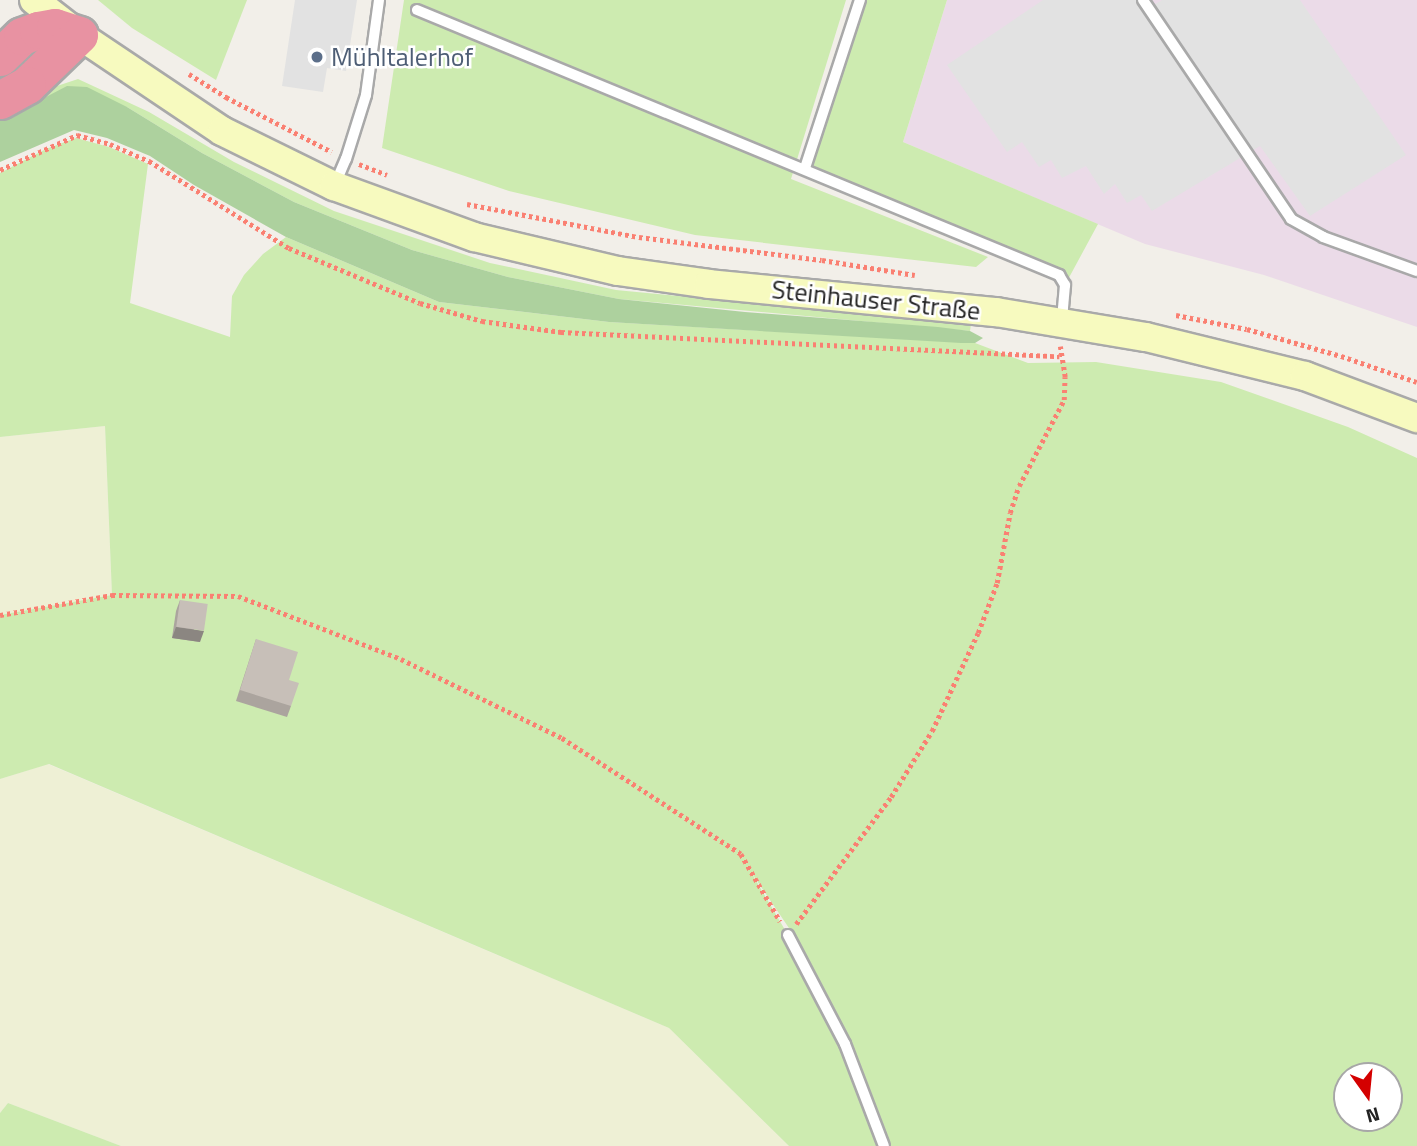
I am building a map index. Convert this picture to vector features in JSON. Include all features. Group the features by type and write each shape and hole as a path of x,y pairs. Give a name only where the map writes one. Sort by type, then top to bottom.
{"highway":[{"path":"0,57 22,36 38,30 55,27 79,35 37,76 0,100"}],"main road":[{"name":"Steinhauser Straße","path":"34,0 79,35 222,131 334,186 474,237 618,271 709,284 908,301 1062,321 1203,349 1305,376 1417,418"}],"lane":[{"path":"334,186 346,159 366,95 379,0"},
{"path":"805,168 860,0"},
{"path":"1143,0 1291,219 1323,237 1417,271"},
{"path":"417,10 1059,275 1065,285 1062,321"},
{"path":"788,935 845,1044 884,1146"}],"path":[{"path":"179,68 226,97 346,159 397,179"},
{"path":"0,170 77,135 110,144 149,161 289,247 420,303 482,321 561,332 1059,356 1065,377 1064,400 1019,486 1010,513 996,583 978,633 932,731 891,797 788,935 741,855 562,737 401,659 238,596 112,595 0,615"},
{"path":"461,203 639,237 822,260 917,276"}],"shaded area":[{"name":"Mühltalerhof","path":"295,0 357,0 346,71 327,68 323,92 282,86"},
{"path":"947,0 1417,0 1417,327 1264,275 1145,244 903,142"},
{"path":"1043,0 1143,0 1149,8 1162,0 1300,0 1406,155 1310,216 1260,146 1152,211 1141,195 1127,203 1115,184 1104,194 1086,166 1062,178 1051,160 1039,167 1022,142 1007,152 947,65"}],"green space":[{"path":"98,0 247,0 216,80 132,28"},
{"path":"404,0 846,0 791,179 988,257 976,267 695,235 509,191 382,148"},
{"path":"860,0 947,0 903,142 1098,224 1065,285 1058,275 805,168"},
{"path":"78,79 149,112 234,162 334,211 490,263 616,290 971,324 970,331 619,299 508,277 412,250 294,202 202,153 127,107 35,100 0,121 0,113 36,93"},
{"path":"67,86 87,87 127,107 202,153 294,202 412,250 508,277 619,299 938,327 970,331 983,338 975,343 961,343 609,322 439,302 286,237 194,185 150,156 107,138 74,130 0,162 0,121"},
{"path":"76,138 109,147 148,164 130,303 230,337 232,296 244,275 263,254 286,237 439,302 609,322 975,343 1028,363 1096,362 1221,382 1348,427 1417,458 1417,1146 789,1146 669,1028 49,764 0,779 0,615 112,595 105,426 0,437 0,173 46,149","holes":["751,872 793,934 834,1022"]},
{"path":"105,426 112,595 0,615 0,437"},
{"path":"48,764 669,1028 789,1146 121,1146 8,1103 0,1113 0,779"},
{"path":"8,1103 121,1146 0,1146 0,1113"}],"building":[{"path":"180,600 208,604 204,631 176,627"},
{"path":"256,639 298,652 289,680 299,683 291,706 240,690"}],"place":[{"name":"Mühltalerhof","path":"317,57"}]}
